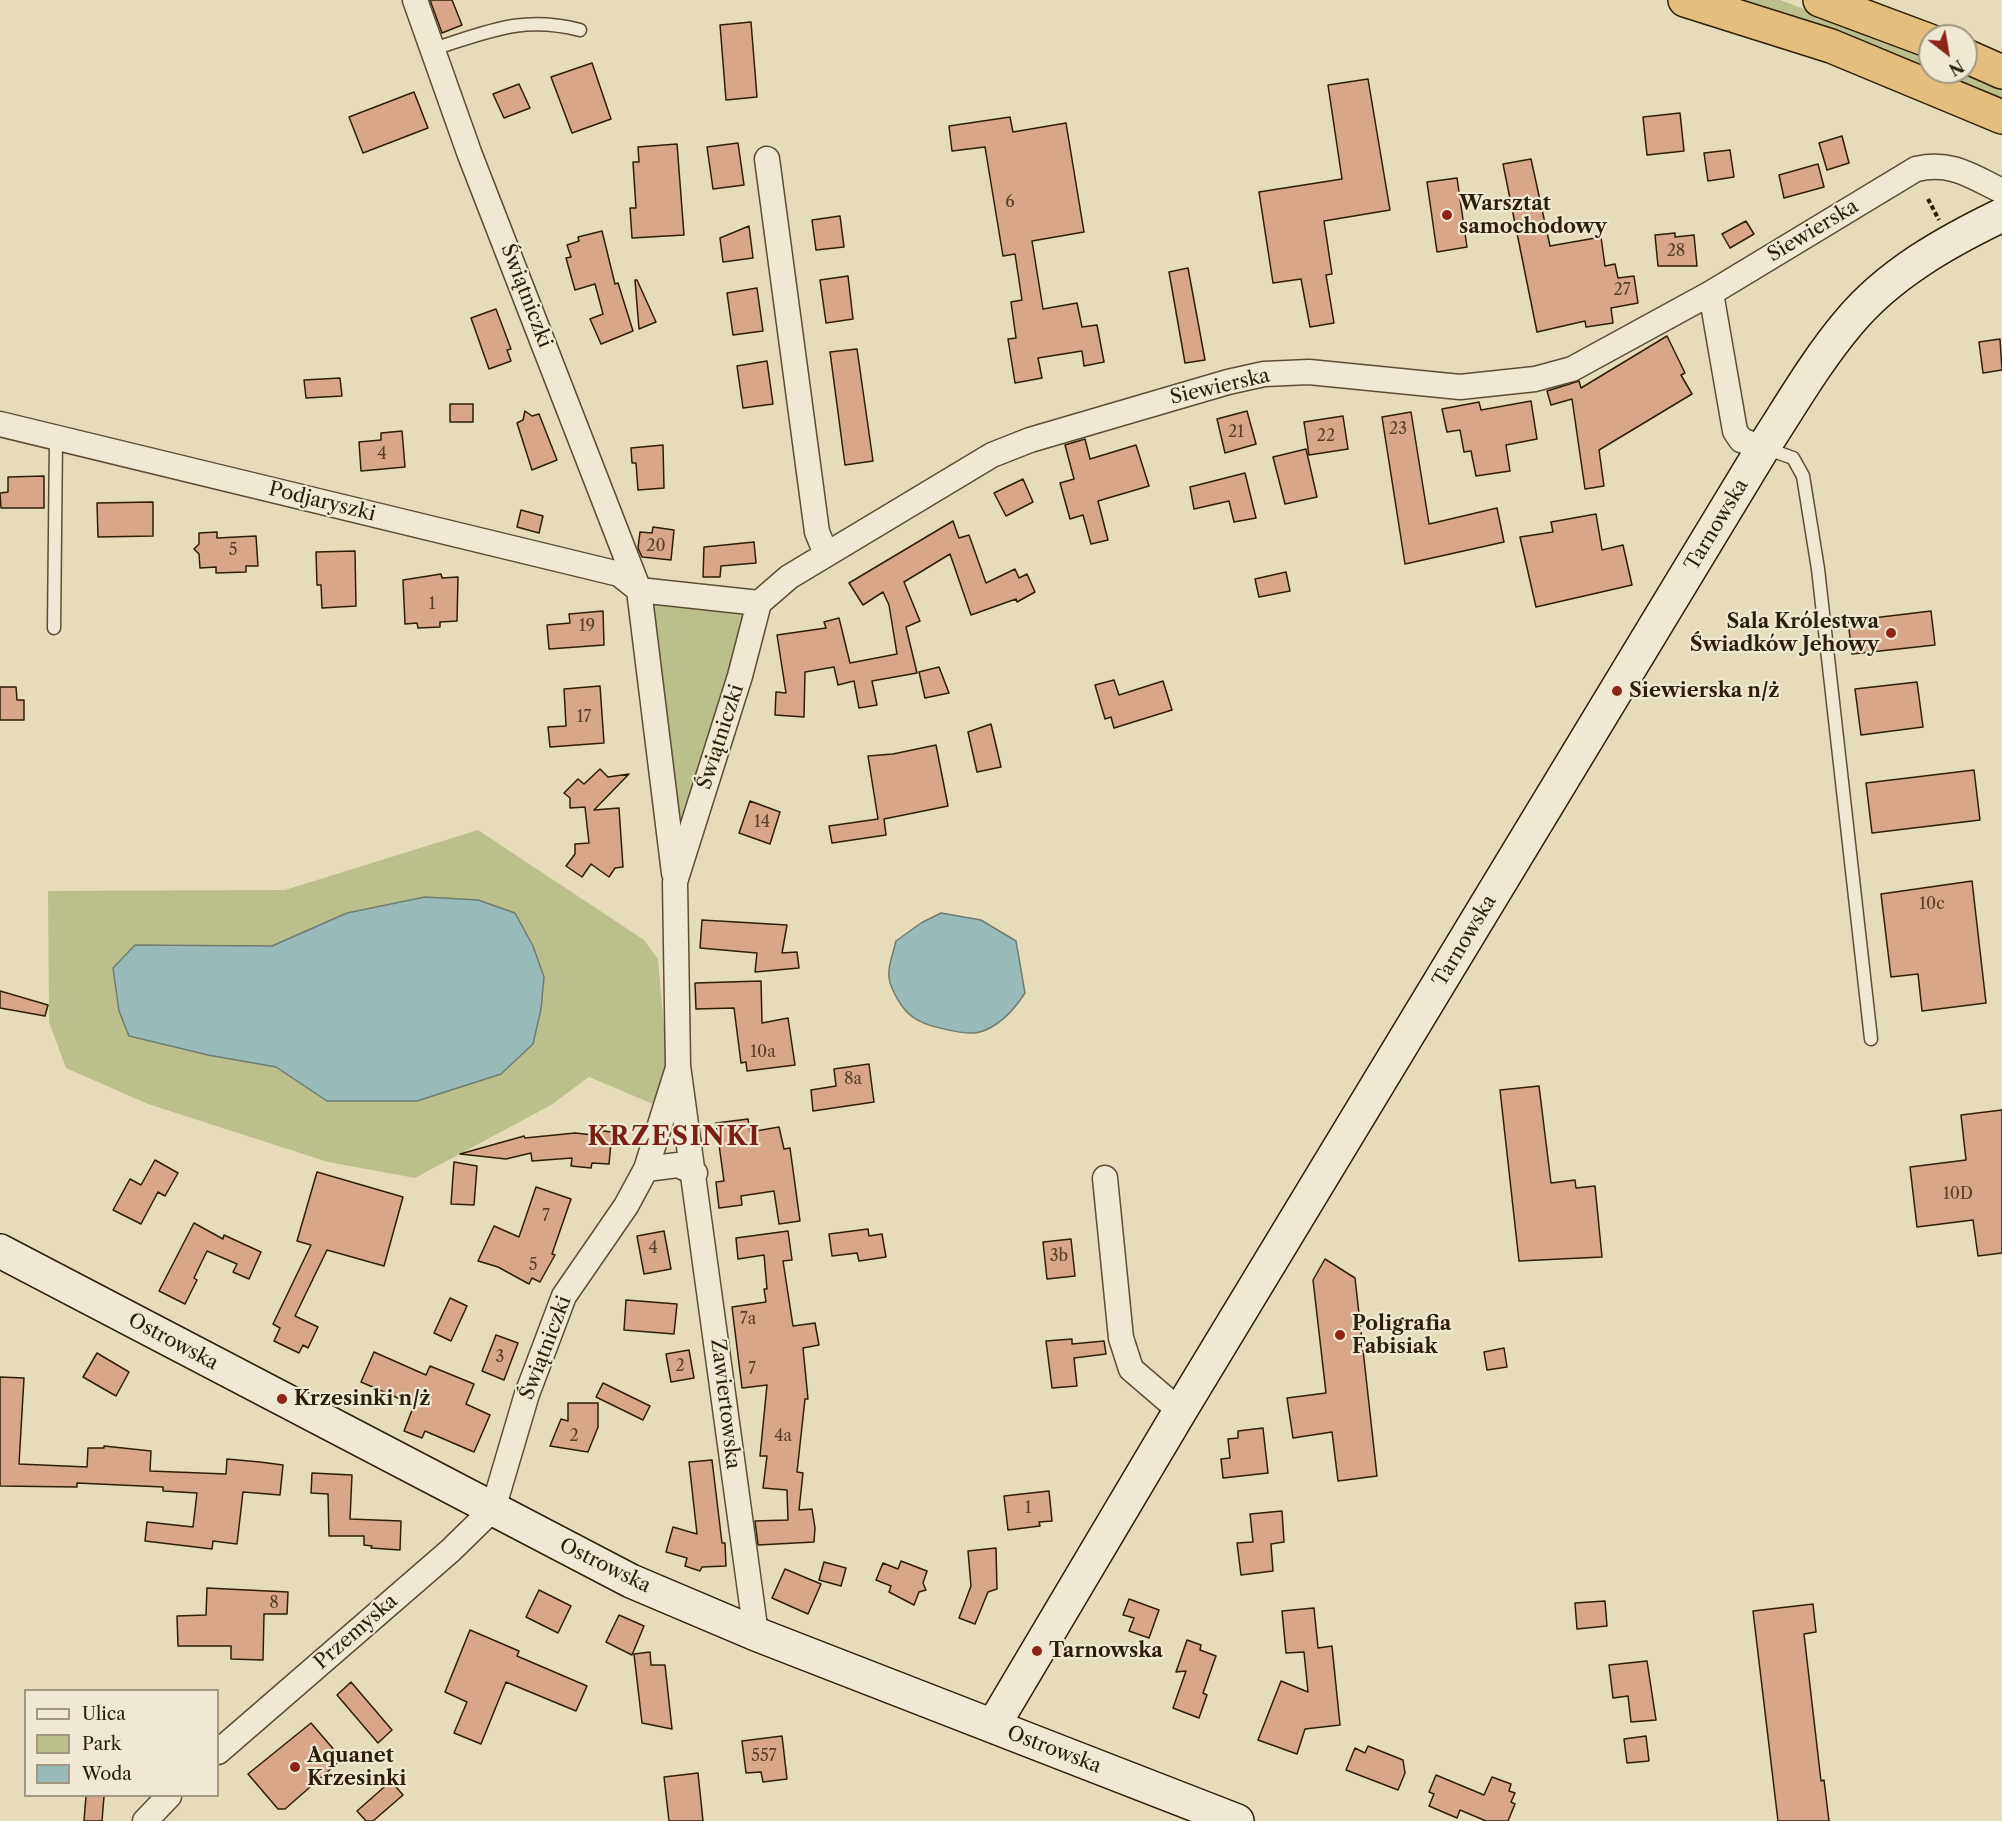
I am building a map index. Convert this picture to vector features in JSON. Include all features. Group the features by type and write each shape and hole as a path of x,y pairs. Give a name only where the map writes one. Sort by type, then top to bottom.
{"highway":[{"path":"1685,0 1831,46 2002,117"},
{"path":"1820,0 1918,37"},
{"path":"1978,61 2002,72"}],"street":[{"name":"Świątniczki","path":"416,0 470,155 639,590 675,882 678,1066 695,1173"},
{"path":"767,159 817,532 826,554"},
{"name":"Siewierska","path":"759,603 789,577 826,554 992,455 1030,440 1228,382 1264,374 1309,372 1460,387 1535,379 1572,369 1711,292 1916,169 1934,165 1951,167 1999,209"},
{"name":"Tarnowska","path":"993,1726 1180,1411 1764,448 1833,342 1869,300 1932,252 1999,209"},
{"path":"1711,292 1735,431 1741,440 1764,448"},
{"name":"Podjaryszki","path":"0,424 618,574 639,590"},
{"path":"639,590 759,603"},
{"name":"Świątniczki","path":"675,882 740,676 759,603"},
{"name":"Świątniczki","path":"492,1509 527,1394 564,1296 627,1206 646,1169 678,1066"},
{"path":"646,1169 678,1164 695,1173"},
{"name":"Zawiertowska","path":"695,1173 756,1634"},
{"path":"1105,1178 1121,1338 1126,1356 1131,1369 1180,1411"},
{"name":"Ostrowska","path":"0,1251 631,1581 756,1634 1237,1821"},
{"name":"Przemyska","path":"219,1751 450,1551 492,1509"},
{"path":"145,1821 168,1797"}],"lane":[{"path":"433,49 508,24 559,25 580,30"},
{"path":"54,628 56,438"},
{"path":"1764,448 1793,459 1803,476 1818,570 1871,1040"}],"path":[{"path":"1928,199 1942,226"}],"green space":[{"path":"1728,0 1780,0 1918,51 1918,67"},
{"path":"1978,76 2002,85 2002,102 1960,84 1978,84"},
{"path":"649,600 739,606 749,627 676,843"},
{"path":"478,830 644,940 658,959 668,1072 653,1104 589,1077 551,1105 415,1178 328,1162 148,1104 66,1068 49,1022 48,891 285,890"}],"water":[{"path":"425,897 478,900 515,913 533,946 544,977 541,1009 533,1044 501,1074 417,1101 327,1101 276,1067 208,1055 129,1036 119,1011 113,968 135,945 272,946 347,913"},
{"path":"941,913 981,920 1016,941 1025,993 1006,1017 980,1032 935,1027 918,1020 901,1005 890,983 889,969 896,941 921,923"}],"building":[{"path":"430,0 452,0 462,25 442,33"},
{"path":"751,22 757,97 726,100 720,25"},
{"path":"592,63 611,119 572,133 551,77"},
{"path":"1368,79 1390,210 1324,221 1332,274 1326,275 1334,323 1310,327 1301,279 1273,283 1259,192 1342,179 1328,85"},
{"path":"519,84 530,108 504,118 493,94"},
{"path":"414,92 428,128 363,153 349,117"},
{"path":"1680,113 1684,151 1647,155 1643,117"},
{"path":"1010,117 1013,132 1066,123 1084,232 1032,241 1043,309 1077,303 1082,327 1097,325 1104,362 1084,366 1082,351 1038,358 1042,378 1015,383 1008,339 1016,338 1011,302 1022,300 1015,254 1003,256 985,147 952,151 949,126"},
{"path":"1842,136 1849,163 1827,170 1819,143"},
{"path":"738,143 744,185 713,189 707,147"},
{"path":"677,144 684,235 632,238 630,208 636,208 633,162 639,162 638,147"},
{"path":"1730,150 1734,177 1708,181 1704,153"},
{"path":"1531,159 1550,246 1601,237 1605,266 1615,264 1618,278 1634,276 1638,303 1611,308 1613,323 1586,327 1585,321 1537,332 1503,164"},
{"path":"1818,164 1824,187 1784,198 1779,175"},
{"name":"Warsztat samochodowy","path":"1457,178 1467,247 1437,252 1427,182"},
{"path":"840,216 844,247 816,250 812,220"},
{"path":"1746,221 1754,234 1730,248 1722,234"},
{"path":"749,226 753,258 723,262 720,238"},
{"path":"602,231 615,284 618,283 633,331 601,344 590,319 603,314 595,284 575,290 566,258 571,257 567,245 579,241 578,237"},
{"path":"1675,233 1675,237 1694,235 1697,266 1658,266 1655,235"},
{"path":"1188,268 1205,360 1185,363 1169,272"},
{"path":"848,276 853,319 826,323 820,280"},
{"path":"635,280 656,322 639,329"},
{"path":"757,288 763,331 733,335 727,293"},
{"path":"496,309 511,349 507,350 511,361 489,369 471,318"},
{"path":"1667,336 1685,373 1681,375 1692,394 1599,450 1604,486 1585,489 1572,399 1551,405 1547,391 1579,381 1581,388"},
{"path":"2000,339 2002,370 1983,373 1979,342"},
{"path":"857,349 873,461 845,465 830,352"},
{"path":"767,361 773,404 743,408 737,366"},
{"path":"340,378 342,396 306,398 304,380"},
{"path":"1531,401 1537,439 1506,445 1510,471 1476,476 1471,451 1464,452 1460,430 1447,432 1442,409 1479,402 1481,410"},
{"path":"450,404 473,404 473,422 450,422"},
{"path":"525,411 532,416 539,414 557,460 532,470 517,423 523,420"},
{"path":"1247,411 1256,444 1225,453 1217,419"},
{"path":"1411,412 1429,524 1497,508 1504,542 1405,564 1382,417"},
{"path":"1343,416 1348,449 1309,455 1304,422"},
{"path":"402,431 405,467 361,471 359,442 381,440 381,433"},
{"path":"1085,439 1090,459 1136,445 1149,486 1098,501 1108,540 1091,544 1083,515 1070,519 1060,483 1074,479 1065,445"},
{"path":"663,445 664,488 638,490 636,463 632,463 631,448"},
{"path":"1306,449 1317,497 1285,504 1273,457"},
{"path":"1245,473 1256,518 1234,522 1229,501 1194,509 1190,487"},
{"path":"44,476 44,508 1,508 0,493 8,492 8,477"},
{"path":"1023,479 1033,502 1006,516 994,493"},
{"path":"153,502 153,536 98,537 97,503"},
{"path":"521,510 543,516 539,533 517,527"},
{"path":"1596,514 1602,550 1623,545 1632,585 1536,607 1520,537 1553,532 1551,522"},
{"path":"953,521 959,538 969,535 986,583 1015,569 1019,578 1027,574 1035,592 1017,602 1016,599 971,615 950,554 904,582 920,621 906,627 917,673 872,681 877,705 859,708 854,681 838,685 834,667 805,672 804,717 775,715 776,692 786,693 777,635 826,628 824,622 839,618 850,663 897,654 889,605 883,592 863,605 849,583"},
{"path":"653,527 674,530 671,560 642,557 638,548 640,532 652,533"},
{"path":"217,532 217,538 256,536 258,566 246,566 246,572 216,573 216,567 200,568 199,554 194,549 199,544 199,533"},
{"path":"754,542 756,563 721,566 720,577 703,577 704,547"},
{"path":"355,551 356,606 322,608 321,585 317,585 316,552"},
{"path":"1286,572 1290,591 1259,597 1255,579"},
{"path":"441,574 442,578 458,577 457,621 440,622 440,627 418,628 417,623 405,624 403,580"},
{"path":"603,611 604,645 549,649 547,625 570,623 569,614"},
{"name":"Sala Królestwa Świadków Jehowy","path":"1931,611 1935,645 1852,654 1848,621"},
{"path":"939,667 949,693 925,698 919,672"},
{"path":"1114,680 1119,695 1163,681 1172,710 1114,728 1111,717 1105,719 1095,685"},
{"path":"1917,682 1923,727 1861,735 1855,689"},
{"path":"600,686 604,743 550,747 548,727 566,726 564,689"},
{"path":"0,687 16,687 17,700 24,700 24,720 0,720"},
{"path":"991,724 1001,767 977,772 968,732"},
{"path":"936,745 948,806 884,819 886,835 832,843 829,826 878,819 868,756 893,754"},
{"path":"600,769 608,777 629,774 594,810 619,808 623,867 615,868 609,877 591,864 582,877 566,866 575,854 575,844 589,843 585,807 570,808 570,798 564,793 578,779 584,784"},
{"path":"1974,770 1980,820 1872,833 1866,783"},
{"path":"750,801 780,812 770,844 739,833"},
{"path":"1972,881 1986,1003 1922,1011 1918,974 1891,977 1881,894"},
{"path":"702,920 787,925 782,953 797,952 799,968 755,972 757,953 700,948"},
{"path":"761,981 762,1023 788,1018 795,1065 747,1071 746,1062 741,1063 734,1008 696,1009 695,983"},
{"path":"0,991 48,1005 45,1016 0,1008"},
{"path":"869,1064 874,1102 813,1111 811,1090 836,1086 834,1069"},
{"path":"1539,1086 1551,1183 1575,1180 1576,1188 1595,1186 1602,1257 1519,1261 1500,1090"},
{"path":"2002,1110 2002,1253 1978,1256 1973,1220 1917,1227 1910,1167 1966,1160 1961,1115"},
{"path":"748,1119 750,1132 779,1127 784,1149 790,1148 800,1221 779,1224 774,1191 741,1196 742,1205 719,1208 716,1182 724,1181 716,1123"},
{"path":"594,1130 612,1132 609,1164 592,1163 591,1168 571,1166 572,1158 532,1161 531,1153 506,1159 460,1154 524,1136 525,1138 575,1133 594,1135"},
{"path":"155,1160 178,1173 165,1196 158,1192 141,1224 113,1210 130,1179 141,1185"},
{"path":"454,1162 477,1166 474,1205 451,1204"},
{"path":"317,1172 403,1197 384,1266 327,1250 295,1316 318,1327 308,1348 303,1345 299,1353 274,1341 280,1328 273,1324 311,1245 297,1241"},
{"path":"536,1187 571,1199 552,1254 555,1255 540,1282 532,1278 529,1284 498,1267 478,1261 494,1226 519,1237"},
{"path":"194,1223 223,1239 224,1235 261,1252 249,1279 233,1272 237,1264 207,1251 194,1278 197,1280 185,1304 159,1291"},
{"path":"868,1229 869,1236 882,1234 886,1257 859,1261 857,1253 832,1256 829,1234"},
{"path":"664,1231 671,1269 644,1274 637,1236"},
{"path":"788,1231 792,1260 783,1261 793,1326 815,1323 819,1345 803,1348 808,1399 805,1399 797,1472 803,1473 799,1510 812,1509 815,1528 814,1542 758,1545 755,1521 788,1520 787,1490 763,1488 767,1456 760,1456 767,1385 742,1388 732,1307 766,1302 764,1255 738,1259 736,1238"},
{"path":"1071,1239 1075,1276 1047,1279 1043,1242"},
{"name":"Poligrafia Fabisiak","path":"1325,1259 1355,1278 1377,1476 1338,1481 1332,1432 1293,1438 1287,1398 1326,1393 1313,1280"},
{"path":"450,1298 467,1306 451,1341 434,1333"},
{"path":"626,1300 677,1304 674,1334 624,1330"},
{"path":"496,1335 518,1343 504,1380 482,1371"},
{"path":"1072,1339 1072,1344 1104,1341 1106,1354 1074,1358 1077,1386 1052,1388 1046,1341"},
{"path":"1504,1348 1507,1367 1487,1370 1484,1352"},
{"path":"689,1350 694,1378 671,1382 666,1354"},
{"path":"374,1352 426,1375 430,1366 474,1384 466,1404 490,1415 474,1452 425,1431 422,1438 404,1431 414,1405 361,1382"},
{"path":"97,1353 129,1372 116,1396 83,1377"},
{"path":"0,1377 24,1378 19,1464 87,1467 88,1448 104,1448 104,1446 151,1451 150,1471 226,1474 227,1459 260,1462 283,1465 280,1495 243,1492 237,1544 213,1541 212,1549 145,1541 147,1522 193,1527 197,1493 163,1491 163,1487 77,1483 77,1487 0,1486"},
{"path":"603,1383 650,1406 643,1420 596,1397"},
{"path":"568,1403 598,1403 598,1427 588,1452 550,1446 561,1419 568,1421"},
{"path":"1263,1428 1268,1473 1223,1478 1221,1459 1230,1458 1228,1439 1238,1438 1238,1431"},
{"path":"712,1460 722,1543 725,1543 726,1566 702,1567 700,1571 685,1566 687,1558 666,1552 673,1527 697,1534 689,1462"},
{"path":"312,1473 352,1475 350,1519 401,1521 400,1550 371,1548 372,1546 364,1545 364,1536 329,1536 328,1494 311,1493"},
{"path":"1049,1491 1052,1521 1039,1522 1040,1526 1008,1530 1004,1496"},
{"path":"1282,1511 1284,1542 1271,1544 1273,1571 1241,1575 1237,1543 1253,1542 1250,1514"},
{"path":"996,1548 997,1589 988,1592 975,1624 959,1618 971,1586 968,1551"},
{"path":"901,1561 927,1571 923,1583 926,1590 919,1592 914,1605 889,1592 891,1586 876,1580 883,1563 898,1569"},
{"path":"824,1562 846,1568 841,1586 819,1580"},
{"path":"785,1569 821,1584 808,1614 772,1598"},
{"path":"207,1588 288,1592 287,1614 264,1614 263,1660 231,1659 231,1646 178,1646 177,1616 206,1615"},
{"path":"539,1590 571,1606 558,1633 526,1617"},
{"path":"1129,1599 1159,1610 1149,1638 1129,1631 1134,1618 1123,1615"},
{"path":"1605,1601 1607,1626 1577,1629 1575,1603"},
{"path":"1813,1604 1816,1632 1804,1634 1821,1781 1824,1780 1829,1821 1778,1821 1753,1611"},
{"path":"1314,1608 1318,1648 1332,1646 1340,1725 1305,1729 1297,1754 1258,1740 1281,1681 1308,1692 1304,1652 1286,1653 1282,1611"},
{"path":"619,1615 644,1626 632,1655 606,1642"},
{"path":"470,1630 519,1651 517,1656 587,1686 576,1711 506,1682 481,1744 454,1733 467,1702 445,1692"},
{"path":"1187,1640 1201,1645 1200,1650 1216,1656 1203,1693 1207,1695 1199,1718 1173,1708 1186,1671 1176,1672"},
{"path":"650,1652 651,1665 665,1665 672,1729 642,1723 634,1654"},
{"path":"1647,1661 1656,1720 1631,1722 1628,1696 1613,1698 1609,1665"},
{"path":"351,1682 392,1730 378,1743 337,1695"},
{"name":"Aquanet Krzesinki","path":"311,1723 342,1759 285,1809 278,1809 248,1774"},
{"path":"782,1736 787,1779 763,1782 761,1772 746,1773 742,1741"},
{"path":"1646,1736 1649,1761 1627,1763 1624,1739"},
{"path":"1368,1746 1403,1760 1405,1773 1398,1790 1346,1770 1355,1748 1365,1753"},
{"path":"698,1773 703,1821 669,1821 664,1777"},
{"path":"1436,1775 1484,1795 1492,1777 1511,1784 1509,1791 1515,1793 1511,1802 1515,1804 1508,1821 1486,1821 1460,1810 1457,1818 1429,1806 1434,1794 1429,1792"},
{"path":"391,1781 403,1795 373,1821 366,1821 357,1811"},
{"path":"86,1797 104,1797 102,1821 84,1821"}],"place":[{"name":"Warsztat samochodowy","path":"1447,215"},
{"name":"Sala Królestwa Świadków Jehowy","path":"1891,633"},
{"name":"Siewierska n/ż","path":"1617,691"},
{"name":"Poligrafia Fabisiak","path":"1340,1335"},
{"name":"Krzesinki n/ż","path":"282,1399"},
{"name":"Tarnowska","path":"1037,1651"},
{"name":"Aquanet Krzesinki","path":"295,1767"}],"district":[{"name":"KRZESINKI","path":"674,1137"}]}
